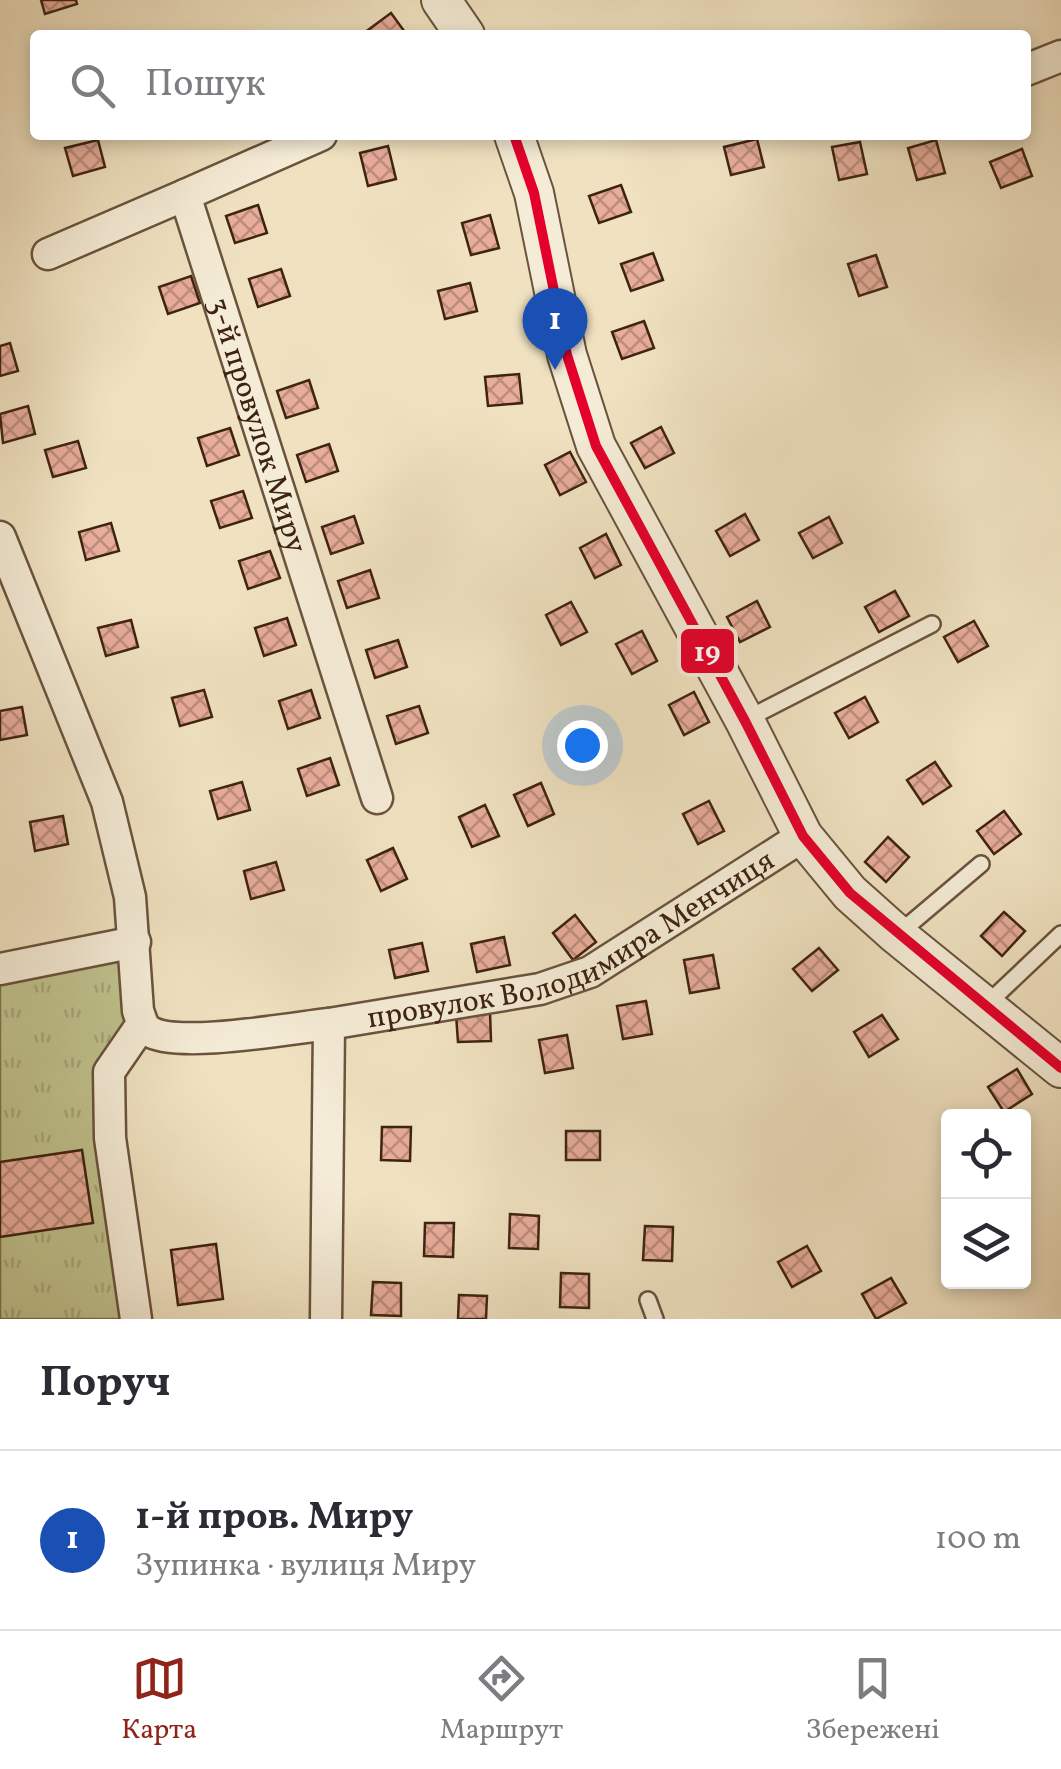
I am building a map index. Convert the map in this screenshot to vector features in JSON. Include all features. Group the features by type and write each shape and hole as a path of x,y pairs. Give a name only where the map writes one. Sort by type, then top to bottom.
{"street":[{"path":"441,0 462,30"},
{"path":"1031,68 1061,56"},
{"path":"48,254 310,140"},
{"path":"525,140 567,356 596,446 803,836 838,880 897,935 1061,1068"},
{"name":"3-й провулок Миру","path":"185,195 377,798"},
{"path":"0,537 108,802 130,897 142,1024 109,1072 110,1138 136,1319"},
{"name":"провулок Володимира Менчиця","path":"142,1024 151,1033 194,1039 329,1024 540,989 590,972 803,836"},
{"path":"0,970 134,942"},
{"path":"326,1319 329,1024"}],"lane":[{"path":"744,720 932,624"},
{"path":"897,935 980,864"},
{"path":"986,1005 1061,934"},
{"path":"648,1300 654,1319"}],"green space":[{"path":"135,942 142,1024 109,1072 136,1319 0,1319 0,969"}],"building":[{"path":"41,0 76,0 77,4 45,14"},
{"path":"391,13 403,30 368,30"},
{"path":"98,140 105,167 73,176 65,148"},
{"path":"757,140 764,167 731,175 724,147"},
{"path":"936,140 945,173 917,180 908,148"},
{"path":"860,142 867,174 839,180 832,147"},
{"path":"388,146 396,179 368,186 360,153"},
{"path":"1022,149 1032,176 1001,188 990,162"},
{"path":"621,185 631,212 599,223 589,196"},
{"path":"258,205 267,233 235,243 226,216"},
{"path":"490,215 499,248 471,255 462,223"},
{"path":"653,253 663,280 631,291 621,264"},
{"path":"876,255 887,287 859,296 848,264"},
{"path":"281,269 290,296 258,307 249,279"},
{"path":"191,276 200,303 168,314 159,287"},
{"path":"470,283 477,311 445,319 438,291"},
{"path":"644,321 654,348 622,359 612,332"},
{"path":"10,343 18,371 0,376 0,346"},
{"path":"519,374 522,403 488,406 485,377"},
{"path":"309,380 318,408 286,418 277,391"},
{"path":"28,406 35,434 3,443 0,414"},
{"path":"661,427 674,453 645,468 631,443"},
{"path":"230,428 239,455 207,466 198,438"},
{"path":"78,441 86,468 53,477 45,450"},
{"path":"329,444 338,471 306,482 297,455"},
{"path":"570,452 586,482 560,495 545,465"},
{"path":"243,491 252,518 220,528 211,501"},
{"path":"745,514 759,540 730,556 716,531"},
{"path":"354,516 363,543 331,554 322,527"},
{"path":"829,517 842,543 813,558 799,533"},
{"path":"111,523 119,551 86,560 79,532"},
{"path":"606,534 621,565 595,578 580,548"},
{"path":"270,551 280,578 248,589 239,561"},
{"path":"370,570 379,598 347,608 338,581"},
{"path":"895,591 909,616 879,632 865,607"},
{"path":"757,601 770,627 740,642 727,617"},
{"path":"571,602 587,632 561,645 546,615"},
{"path":"287,618 296,645 264,656 255,628"},
{"path":"131,620 138,647 106,656 98,628"},
{"path":"974,621 988,646 958,662 944,637"},
{"path":"642,631 657,661 632,674 616,644"},
{"path":"398,640 407,667 375,678 366,650"},
{"path":"204,690 212,717 180,726 172,698"},
{"path":"311,690 320,718 288,729 279,701"},
{"path":"694,692 709,722 684,735 669,705"},
{"path":"865,697 878,722 849,738 835,713"},
{"path":"419,706 428,733 396,744 387,716"},
{"path":"22,707 27,735 0,740 0,711"},
{"path":"330,758 339,785 307,796 298,769"},
{"path":"935,762 951,786 923,804 907,780"},
{"path":"242,782 250,810 218,819 210,791"},
{"path":"541,783 554,814 528,826 514,795"},
{"path":"709,801 724,831 698,844 683,814"},
{"path":"485,805 499,836 472,847 459,817"},
{"path":"1004,811 1021,834 994,854 977,831"},
{"path":"63,816 68,844 35,851 30,822"},
{"path":"888,837 909,857 886,882 865,862"},
{"path":"393,848 407,879 381,891 367,860"},
{"path":"276,862 284,890 251,899 244,871"},
{"path":"1004,912 1025,931 1002,956 981,936"},
{"path":"575,915 596,942 573,960 553,933"},
{"path":"504,937 510,965 477,972 471,944"},
{"path":"422,943 428,971 395,978 389,950"},
{"path":"819,948 838,970 812,991 793,969"},
{"path":"713,955 719,988 690,993 684,960"},
{"path":"646,1001 652,1034 623,1039 617,1006"},
{"path":"490,1012 491,1041 458,1042 456,1014"},
{"path":"882,1015 898,1039 869,1057 854,1032"},
{"path":"567,1035 573,1068 545,1073 539,1040"},
{"path":"1017,1069 1032,1094 1002,1109 988,1087"},
{"path":"382,1127 411,1127 410,1161 381,1160"},
{"path":"566,1131 600,1131 600,1160 566,1160"},
{"path":"82,1150 93,1223 0,1237 0,1162"},
{"path":"510,1214 539,1216 538,1249 509,1248"},
{"path":"425,1223 454,1223 453,1257 424,1256"},
{"path":"645,1226 673,1227 672,1261 643,1260"},
{"path":"216,1244 223,1299 178,1305 171,1250"},
{"path":"807,1246 821,1271 792,1287 778,1262"},
{"path":"561,1273 589,1274 589,1308 560,1307"},
{"path":"891,1278 906,1303 876,1319 862,1294"},
{"path":"373,1282 401,1283 401,1316 371,1315"},
{"path":"459,1295 487,1296 486,1319 458,1319"}],"transit line":[{"name":"19","path":"516,140 534,193 567,355 596,446 803,836 850,893 1061,1068"}],"place":[{"name":"1-й пров. Миру","path":"555,370"}]}
